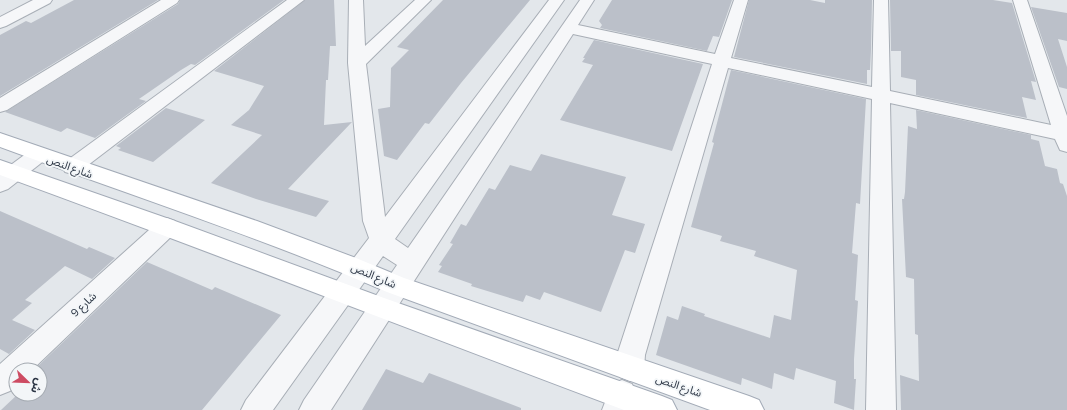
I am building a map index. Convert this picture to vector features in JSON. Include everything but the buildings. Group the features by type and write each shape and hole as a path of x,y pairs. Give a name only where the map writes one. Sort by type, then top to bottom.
{"main road":[{"name":"شارع النص","path":"0,140 72,167 257,229 360,269 396,285 749,410"},
{"path":"5,174 167,227 381,308 619,402 662,410"}],"street":[{"path":"0,23 45,0"},
{"path":"0,106 172,0"},
{"path":"72,167 297,0"},
{"path":"356,0 357,63 374,221 380,240 385,246 412,262"},
{"path":"357,63 424,0"},
{"path":"256,410 557,0"},
{"path":"314,410 587,0"},
{"path":"630,368 631,355 720,62 741,0"},
{"path":"881,0 881,410"},
{"path":"1020,0 1066,138"},
{"path":"0,7 21,12"},
{"path":"568,28 720,62 881,95 1066,138"},
{"path":"5,174 38,154"},
{"name":"شارع 9","path":"0,382 167,227"}]}
